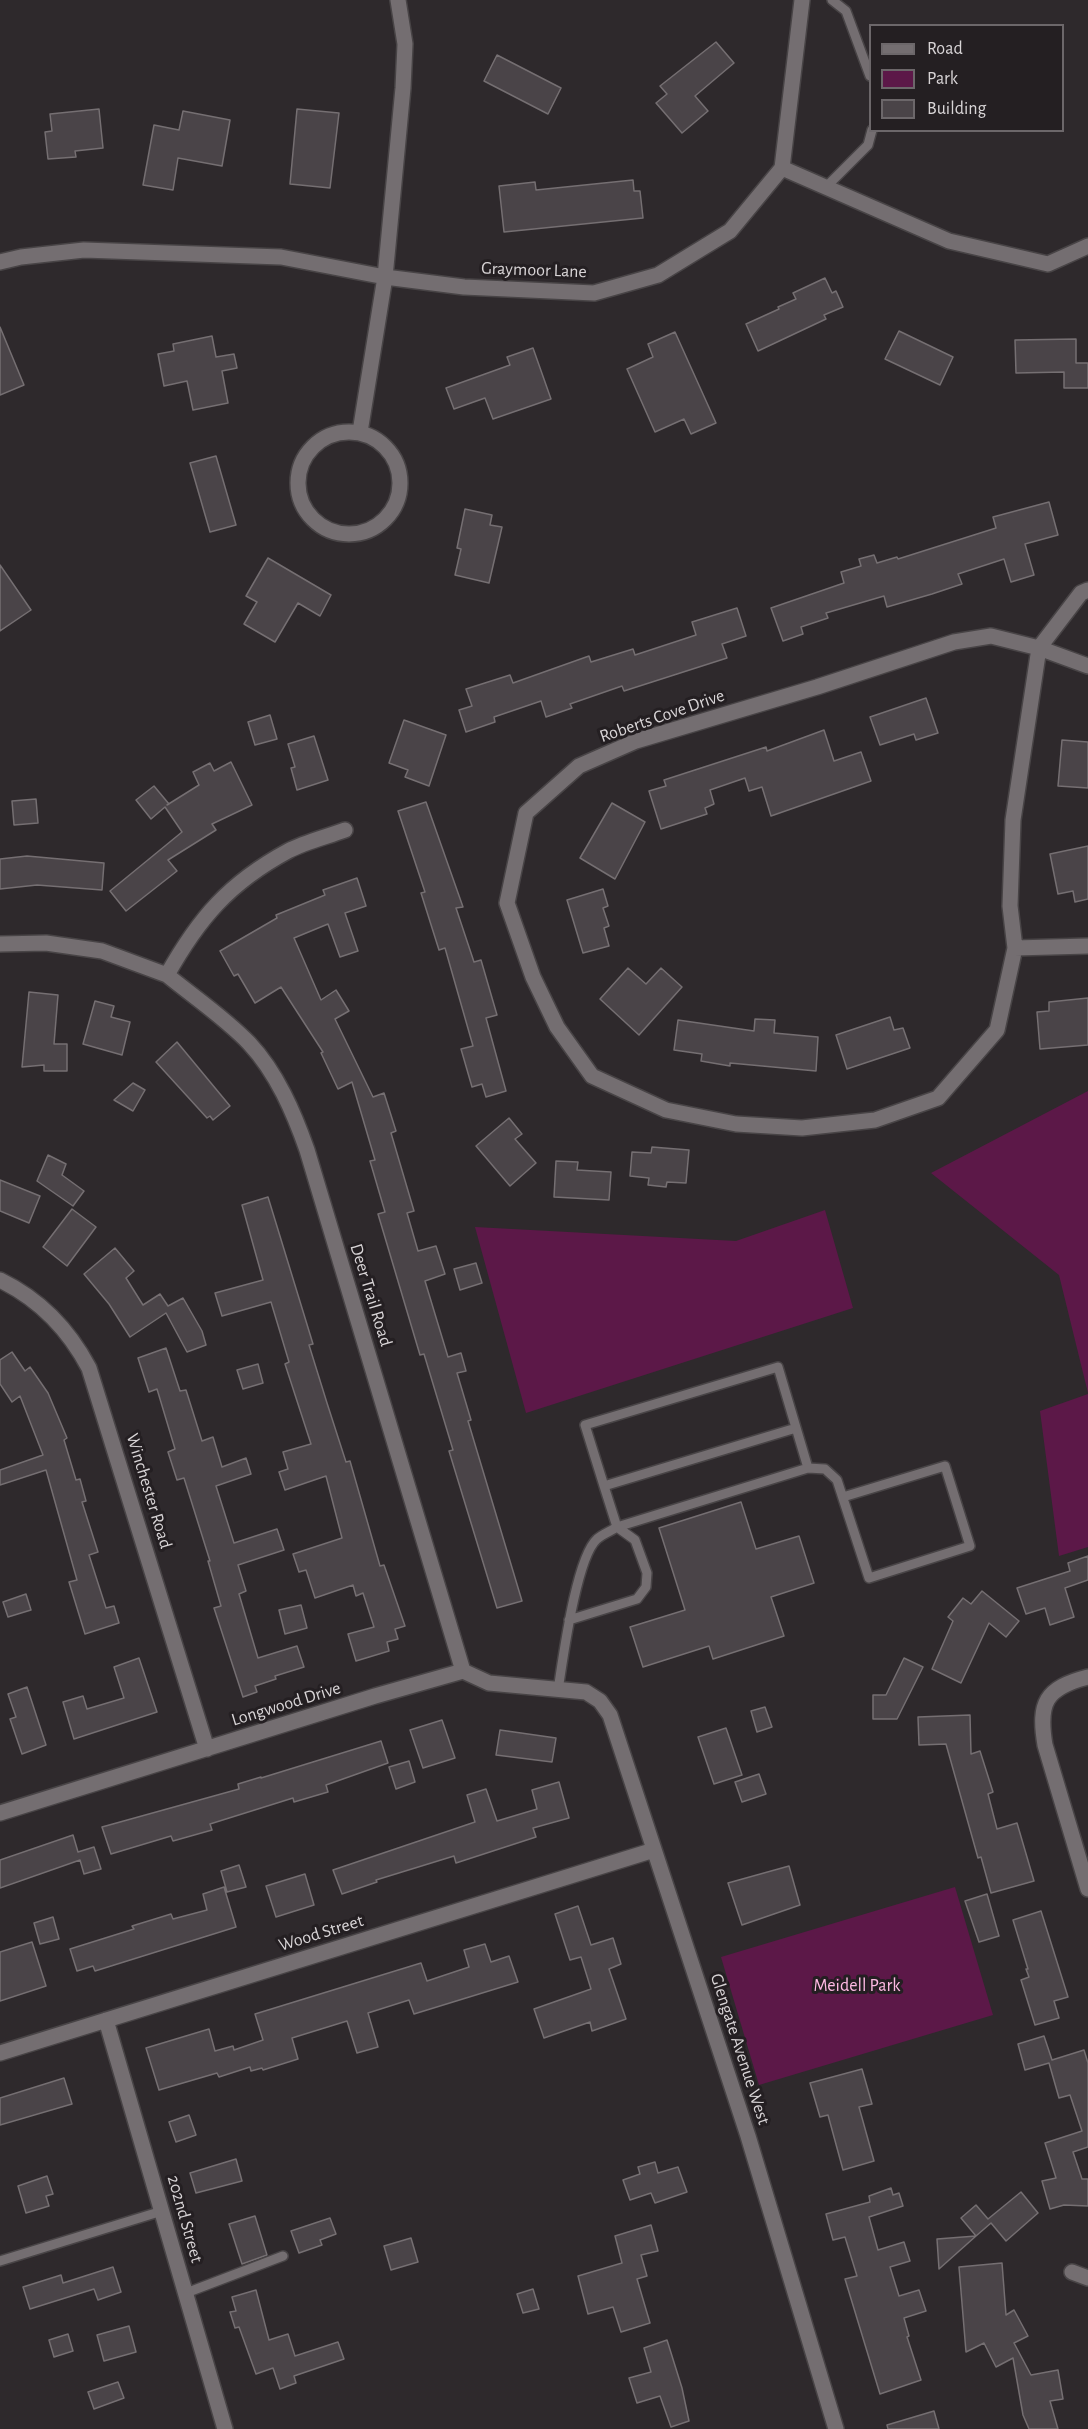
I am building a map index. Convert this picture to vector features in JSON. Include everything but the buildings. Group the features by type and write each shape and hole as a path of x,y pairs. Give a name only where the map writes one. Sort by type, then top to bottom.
{"street":[{"path":"360,432 385,277 403,88 405,44 398,0"},
{"path":"802,0 782,168 948,242 1048,264 1088,246"},
{"name":"Graymoor Lane","path":"0,262 21,257 84,250 281,257 385,277 464,287 594,293 658,275 730,231 782,168"},
{"path":"344,431 360,432 377,440 390,451 398,467 400,485 396,502 387,517 374,528 357,534 339,534 324,528 311,518 302,504 297,488 298,472 304,456 314,444 328,435 344,431"},
{"name":"Roberts Cove Drive","path":"1039,648 991,636 954,642 817,687 636,741 579,766 526,813 507,903 533,977 557,1027 592,1076 666,1110 736,1124 802,1128 875,1120 938,1098 997,1030 1015,948 1010,906 1013,820 1039,648 1082,593 1088,590"},
{"path":"1039,648 1088,666"},
{"path":"166,975 189,936 209,911 245,879 289,850 345,830"},
{"name":"Deer Trail Road","path":"0,944 46,943 102,951 166,975 231,1026 251,1045 269,1070 297,1122 307,1150 463,1671"},
{"path":"1015,948 1088,946"},
{"name":"Winchester Road","path":"0,1280 30,1298 52,1316 70,1337 89,1368 207,1749"},
{"path":"463,1671 489,1683 558,1690"},
{"name":"Longwood Drive","path":"0,1813 463,1671"},
{"path":"1088,1677 1063,1685 1046,1699 1041,1722 1045,1745 1088,1889"},
{"name":"Glengate Avenue West","path":"558,1690 586,1692 600,1701 610,1715 748,2136 836,2429"},
{"name":"Wood Street","path":"0,2053 654,1850"},
{"name":"202nd Street","path":"106,2020 225,2429"},
{"path":"1072,2272 1088,2277"}],"lane":[{"path":"832,0 846,11 869,73"},
{"path":"826,187 868,145 871,132"},
{"path":"569,1620 637,1599 646,1587 647,1573 635,1540 617,1527 585,1425 778,1367 808,1468"},
{"path":"604,1486 796,1428"},
{"path":"558,1690 569,1620 588,1553 596,1539 617,1527 808,1468 825,1469 837,1480 869,1578 970,1546 945,1466 843,1497"},
{"path":"0,2261 162,2211"},
{"path":"186,2292 283,2256"}],"green space":[{"path":"1088,1091 1088,1393 1059,1275 931,1173"},
{"path":"825,1210 853,1308 526,1413 475,1227 736,1241"},
{"path":"1088,1394 1088,1547 1059,1556 1040,1411"},
{"name":"Meidell Park","path":"955,1887 993,2015 759,2085 721,1957"}]}
